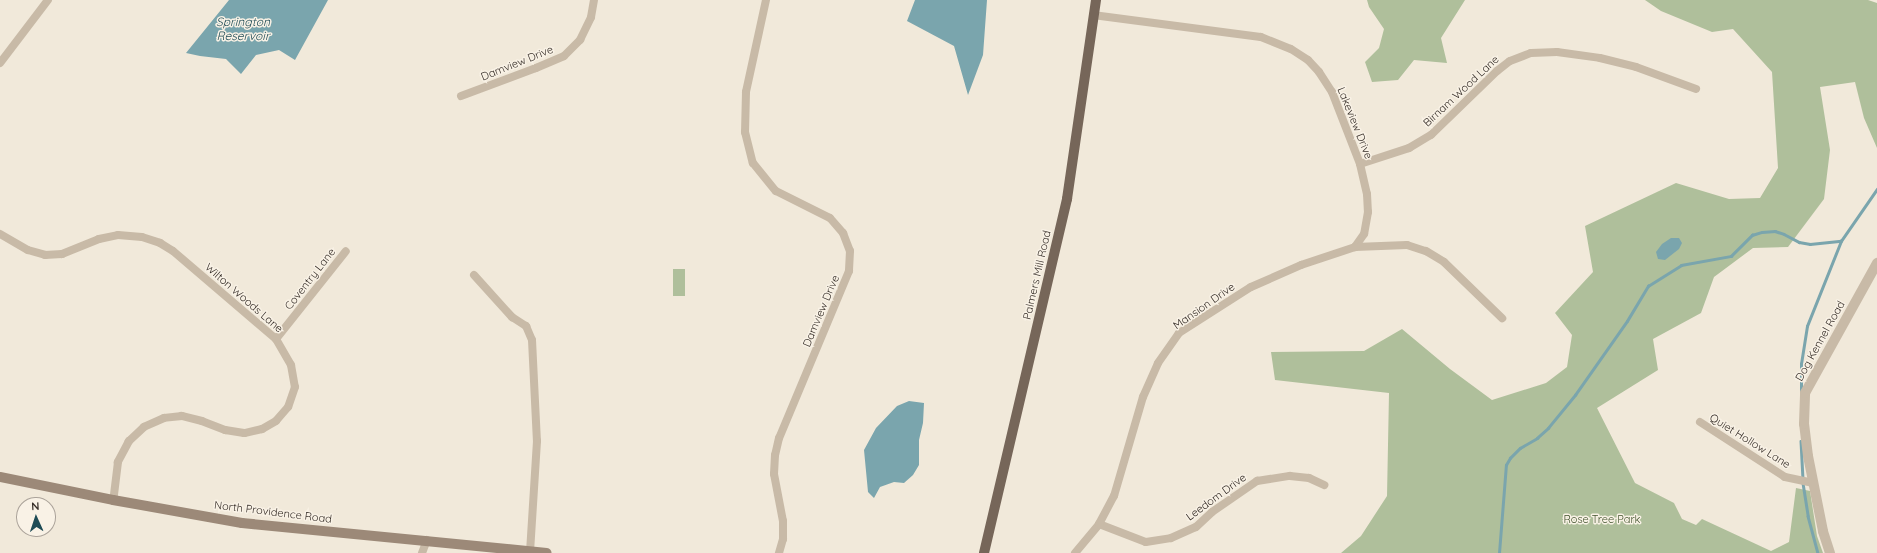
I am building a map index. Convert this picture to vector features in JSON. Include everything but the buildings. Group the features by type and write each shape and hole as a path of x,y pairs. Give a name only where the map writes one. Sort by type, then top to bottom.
{"main road":[{"name":"Palmers Mill Road","path":"984,553 1067,199 1096,0"},
{"name":"North Providence Road","path":"0,477 112,500 242,523 547,553"}],"street":[{"path":"0,63 48,0"},
{"name":"Damview Drive","path":"462,96 564,56 580,40 591,18 594,0"},
{"name":"Damview Drive","path":"766,0 746,92 745,132 753,163 776,191 830,218 843,233 850,251 849,271 779,438 775,455 774,474 783,521 783,539 779,553"},
{"name":"Lakeview Drive","path":"1093,15 1261,37 1291,49 1308,60 1319,72 1332,92 1360,164 1367,194 1368,212 1364,234 1356,247"},
{"name":"Birnam Wood Lane","path":"1360,164 1409,148 1431,135 1497,71 1510,61 1531,53 1557,52 1600,58 1636,68 1696,89"},
{"name":"Wilton Woods Lane","path":"0,234 28,250 45,255 62,254 99,239 118,235 142,237 160,243 173,251 276,339 291,365 295,387 288,407 276,421 262,429 244,433 225,430 202,421 182,416 164,418 144,426 129,441 118,462 112,500"},
{"path":"1356,247 1407,245 1426,251 1444,262 1502,318"},
{"name":"Mansion Drive","path":"1075,553 1099,524 1114,496 1143,397 1158,363 1179,333 1251,287 1301,265 1356,247"},
{"name":"Coventry Lane","path":"276,339 346,251"},
{"name":"Dog Kennel Road","path":"1830,553 1823,531 1813,483 1804,424 1805,393 1877,263"},
{"path":"474,275 512,318 526,326 532,340 537,442 530,551"},
{"name":"Quiet Hollow Lane","path":"1700,422 1785,477 1813,483"},
{"name":"Leedom Drive","path":"1099,524 1146,542 1172,538 1196,526 1212,512 1257,481 1290,476 1309,478 1324,485"},
{"path":"422,553 427,540"}],"green space":[{"path":"1367,0 1465,0 1441,38 1447,63 1414,60 1398,80 1372,82 1365,62 1379,48 1384,29 1369,7"},
{"name":"Rose Tree Park","path":"1645,0 1868,0 1877,3 1877,148 1864,118 1855,82 1820,87 1830,150 1824,199 1788,247 1753,248 1714,277 1701,313 1653,339 1658,370 1597,408 1635,483 1674,503 1682,519 1696,525 1702,519 1771,551 1789,542 1796,488 1810,491 1817,536 1823,553 1341,553 1361,536 1387,496 1389,393 1275,380 1271,352 1364,351 1402,329 1450,369 1492,400 1546,383 1567,367 1572,335 1555,313 1593,272 1585,226 1676,183 1729,199 1760,198 1778,168 1772,72 1733,29 1712,32 1661,11"},
{"path":"673,269 685,269 685,296 673,296"}],"water":[{"name":"Springton Reservoir","path":"229,0 328,0 295,60 279,50 256,55 241,74 226,59 186,53"},
{"path":"915,0 987,0 983,55 968,95 954,46 907,21"},
{"path":"1671,238 1679,238 1682,243 1679,249 1665,260 1658,259 1656,252 1662,244"},
{"path":"909,401 924,403 923,423 919,440 919,465 913,475 904,483 894,482 880,487 874,498 868,492 864,450 876,428 897,406"}],"waterway":[{"path":"1801,392 1801,364 1807,326 1841,241 1877,189"},
{"path":"1499,553 1506,465 1510,458 1520,448 1537,438 1548,428 1575,395 1627,321 1648,286 1681,265 1731,256 1752,235 1762,232 1775,231 1799,242 1810,244 1841,241"},
{"path":"1801,441 1803,478"},
{"path":"1803,483 1808,516 1818,553"}]}
